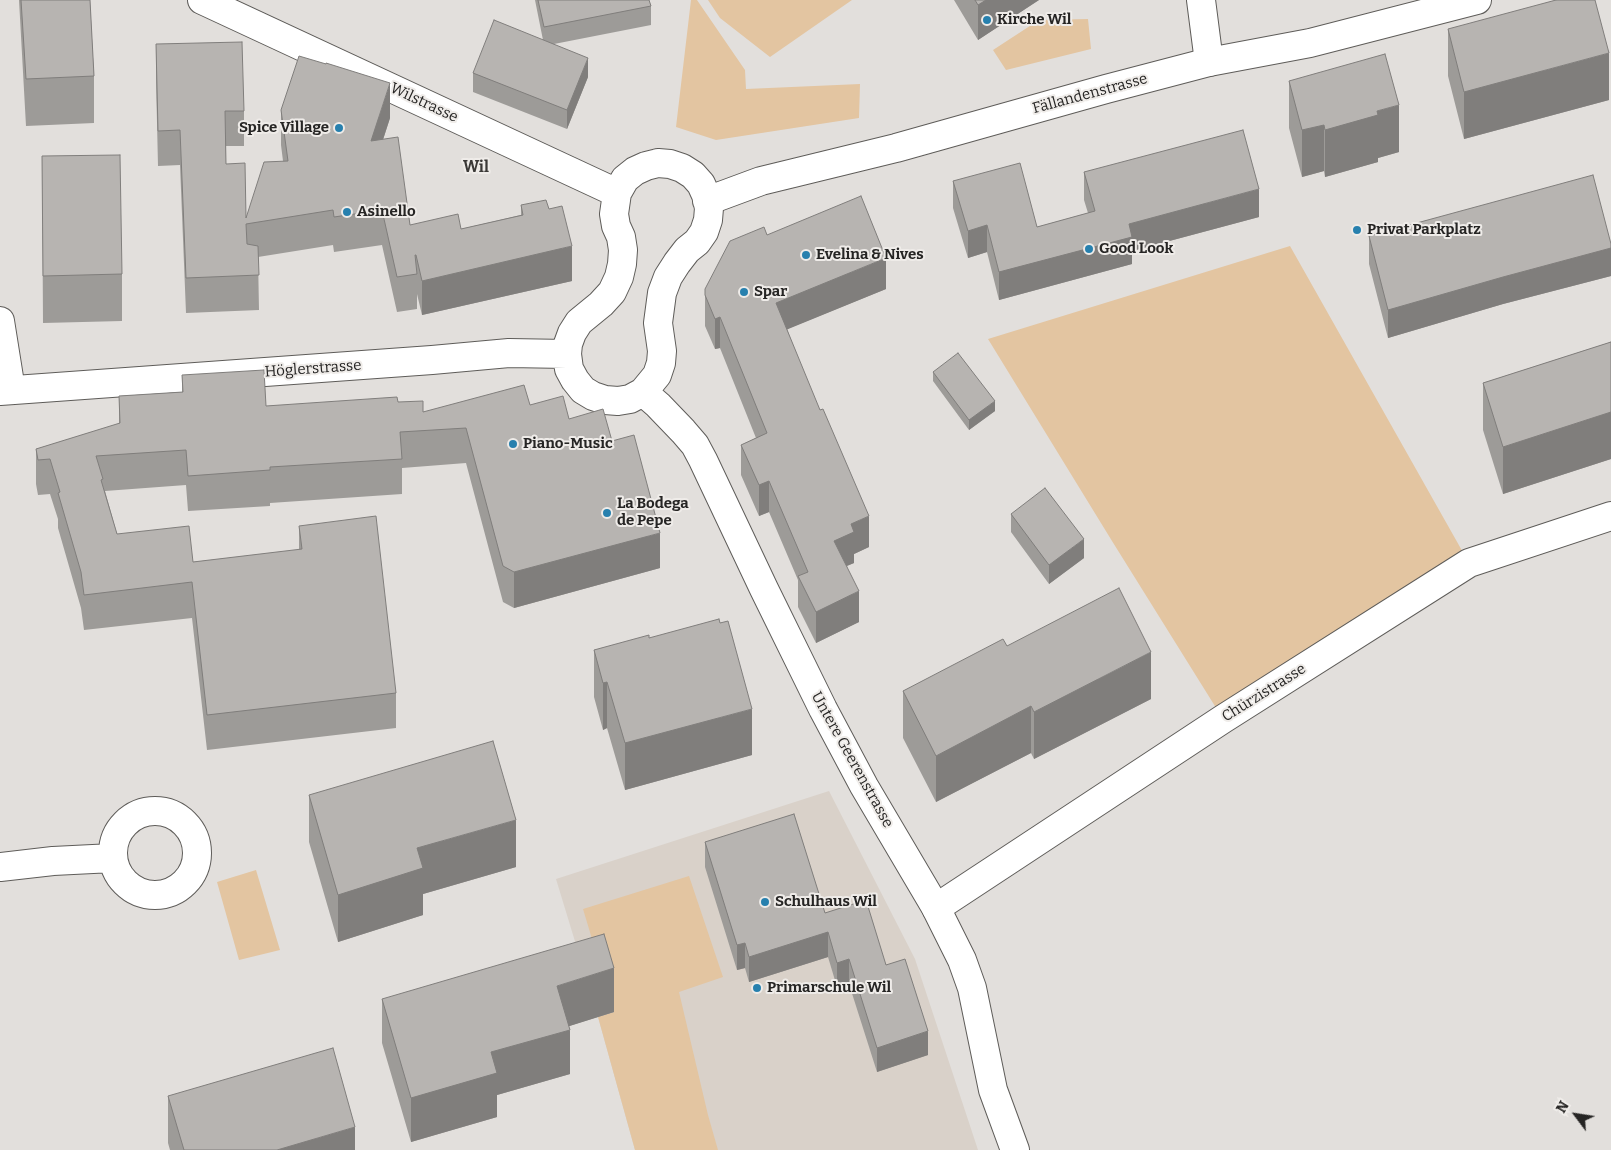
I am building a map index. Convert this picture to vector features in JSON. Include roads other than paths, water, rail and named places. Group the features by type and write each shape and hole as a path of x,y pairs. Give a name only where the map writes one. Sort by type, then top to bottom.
{"street":[{"name":"Wilstrasse","path":"202,0 617,193"},
{"path":"1201,0 1209,62"},
{"name":"Fällandenstrasse","path":"707,201 761,181 896,148 1209,62 1310,43 1477,0"},
{"path":"658,163 670,164 682,168 693,175 701,184 707,201 709,208 708,220 704,232 677,263 662,293 658,323 662,350 661,363 657,374 643,392 630,399 606,400 593,396 583,390 569,369 568,344 579,322 612,292 618,277 622,264 623,250 614,214 617,193 626,179 635,171 646,166 658,163"},
{"path":"0,320 5,390"},
{"name":"Höglerstrasse","path":"5,390 432,360 501,353 567,354"},
{"name":"Untere Geerenstrasse","path":"643,392 683,431 703,460 828,718 864,786 936,908 962,960 972,988 993,1090 1015,1150"},
{"name":"Chürzistrasse","path":"936,908 1223,719 1469,563 1611,516"},
{"path":"0,867 113,858"}],"place":[{"name":"Kirche Wil","path":"987,20"},
{"name":"Spice Village","path":"339,128"},
{"name":"Asinello","path":"347,212"},
{"name":"Privat Parkplatz","path":"1357,230"},
{"name":"Good Look","path":"1089,249"},
{"name":"Evelina & Nives","path":"806,255"},
{"name":"Spar","path":"744,292"},
{"name":"Piano-Music","path":"513,444"},
{"name":"La Bodega de Pepe","path":"607,513"},
{"name":"Schulhaus Wil","path":"765,902"},
{"name":"Primarschule Wil","path":"757,988"}],"district":[{"name":"Wil","path":"476,168"}]}
